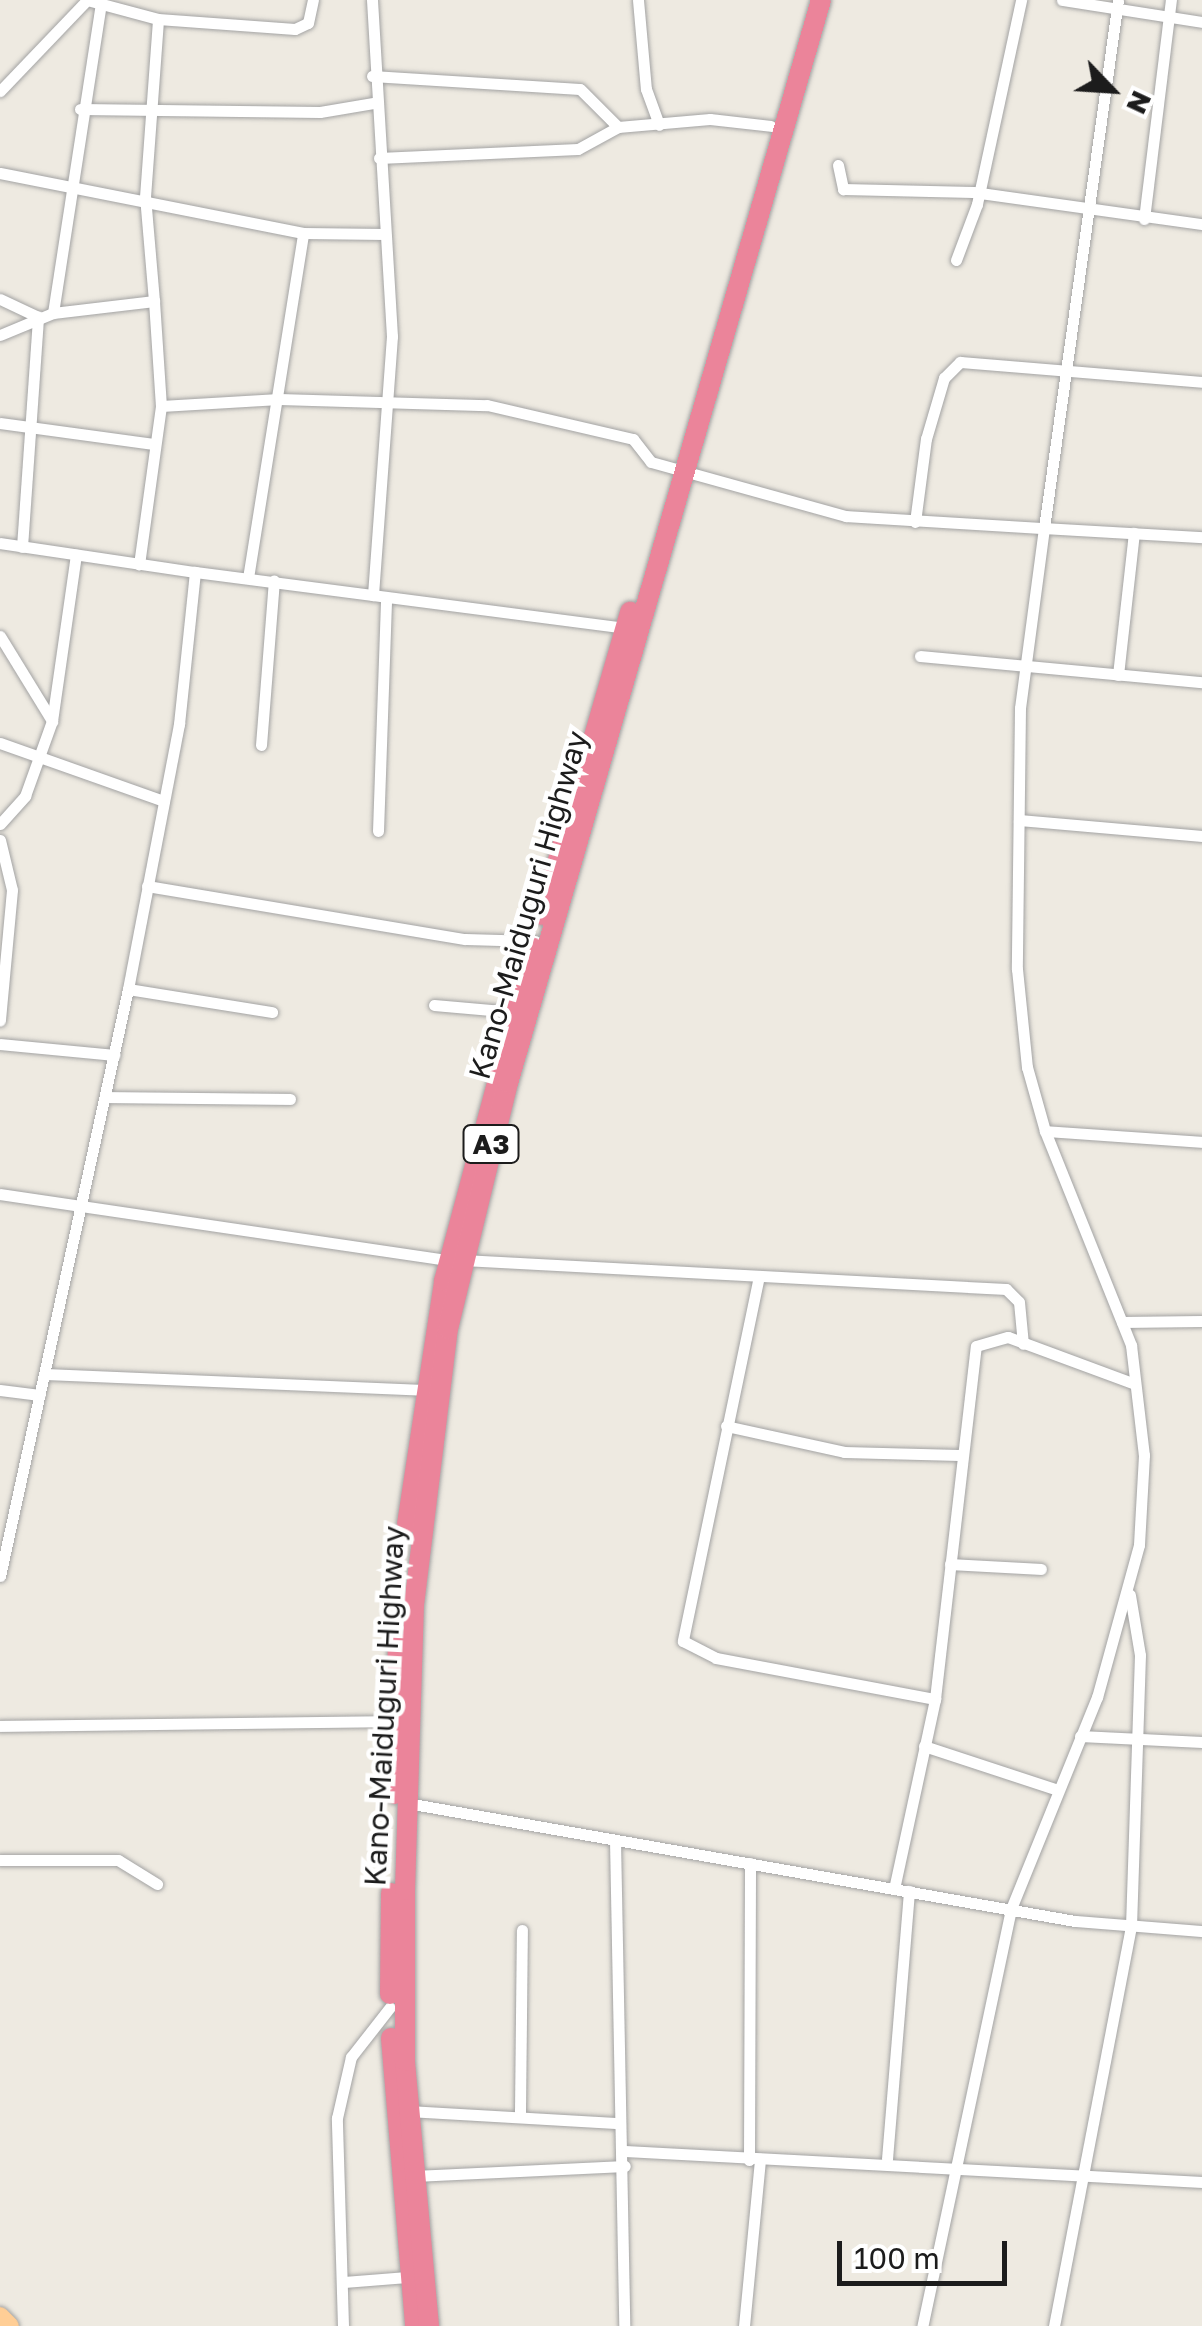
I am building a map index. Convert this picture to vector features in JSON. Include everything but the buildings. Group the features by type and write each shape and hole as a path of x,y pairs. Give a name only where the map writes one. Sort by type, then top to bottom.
{"highway":[{"name":"Kano-Maiduguri Highway","path":"414,2326 390,2007 419,1542 456,1260 807,0"},
{"name":"Kano-Maiduguri Highway","path":"429,2326 408,2111 402,1802 396,1721 424,1390 534,941 626,628 822,0"}],"main road":[{"path":"0,2316 10,2326"}],"street":[{"path":"0,91 81,2 158,19 295,30 308,23 313,0"},
{"path":"372,0 372,76 385,234 390,402 380,596 378,830"},
{"path":"638,0 646,89 660,125"},
{"path":"956,260 1021,0"},
{"path":"1062,0 1117,3 1202,22"},
{"path":"1144,218 1171,0"},
{"path":"922,2326 1011,1909 1080,1736 1130,1591 1144,1454 1136,1384 1122,1322 1045,1131 1027,1067 1017,969 1025,667 1060,372 1094,214 1117,3"},
{"path":"53,314 66,193 101,4"},
{"path":"140,564 161,406 144,197 158,19"},
{"path":"372,76 580,89 618,128"},
{"path":"80,110 150,114 374,103"},
{"path":"379,158 578,149 618,128 770,126"},
{"path":"838,165 843,189 973,192 1094,214 1202,224"},
{"path":"0,172 66,193 144,197 303,233 385,234"},
{"path":"248,578 303,233"},
{"path":"0,299 38,317"},
{"path":"0,335 38,317 154,301"},
{"path":"22,547 36,429 38,317"},
{"path":"915,522 926,439 952,366 1202,382"},
{"path":"161,406 279,398 488,406 633,439 651,462 846,516 1202,537"},
{"path":"0,423 154,444"},
{"path":"1118,675 1134,533"},
{"path":"0,543 626,628"},
{"path":"0,824 42,758 52,721 76,555"},
{"path":"0,1576 128,989 164,801 195,572"},
{"path":"260,746 274,582"},
{"path":"0,636 52,721"},
{"path":"920,656 1202,682"},
{"path":"0,742 164,801"},
{"path":"1018,820 1202,836"},
{"path":"0,840 12,890 0,1020"},
{"path":"148,886 448,936 534,941"},
{"path":"128,989 272,1012"},
{"path":"434,1005 514,1012"},
{"path":"0,1044 114,1055"},
{"path":"105,1096 290,1099"},
{"path":"1045,1131 1202,1142"},
{"path":"0,1194 80,1210 456,1260 1006,1289 1019,1302 1023,1344"},
{"path":"759,1276 682,1641 716,1658 935,1699"},
{"path":"1122,1322 1202,1321"},
{"path":"894,1889 935,1699 959,1456 976,1346 997,1336 1136,1384"},
{"path":"44,1374 424,1390"},
{"path":"0,1390 40,1394"},
{"path":"726,1426 844,1452 959,1456"},
{"path":"950,1564 1041,1569"},
{"path":"1054,2326 1087,2172 1131,1926 1140,1643 1130,1591"},
{"path":"0,1726 396,1721"},
{"path":"1080,1736 1202,1742"},
{"path":"924,1746 1058,1790"},
{"path":"402,1802 1011,1909 1131,1926 1202,1931"},
{"path":"615,1840 619,2123 625,2150 624,2326"},
{"path":"0,1860 118,1860 157,1884"},
{"path":"744,2326 754,2160 750,1864"},
{"path":"886,2159 909,1892"},
{"path":"520,2112 522,1930"},
{"path":"343,2326 337,2118 351,2057 390,2007"},
{"path":"408,2111 520,2112 619,2123"},
{"path":"625,2150 754,2160 886,2159 1202,2182"},
{"path":"412,2176 625,2166"},
{"path":"343,2282 408,2277"}]}
